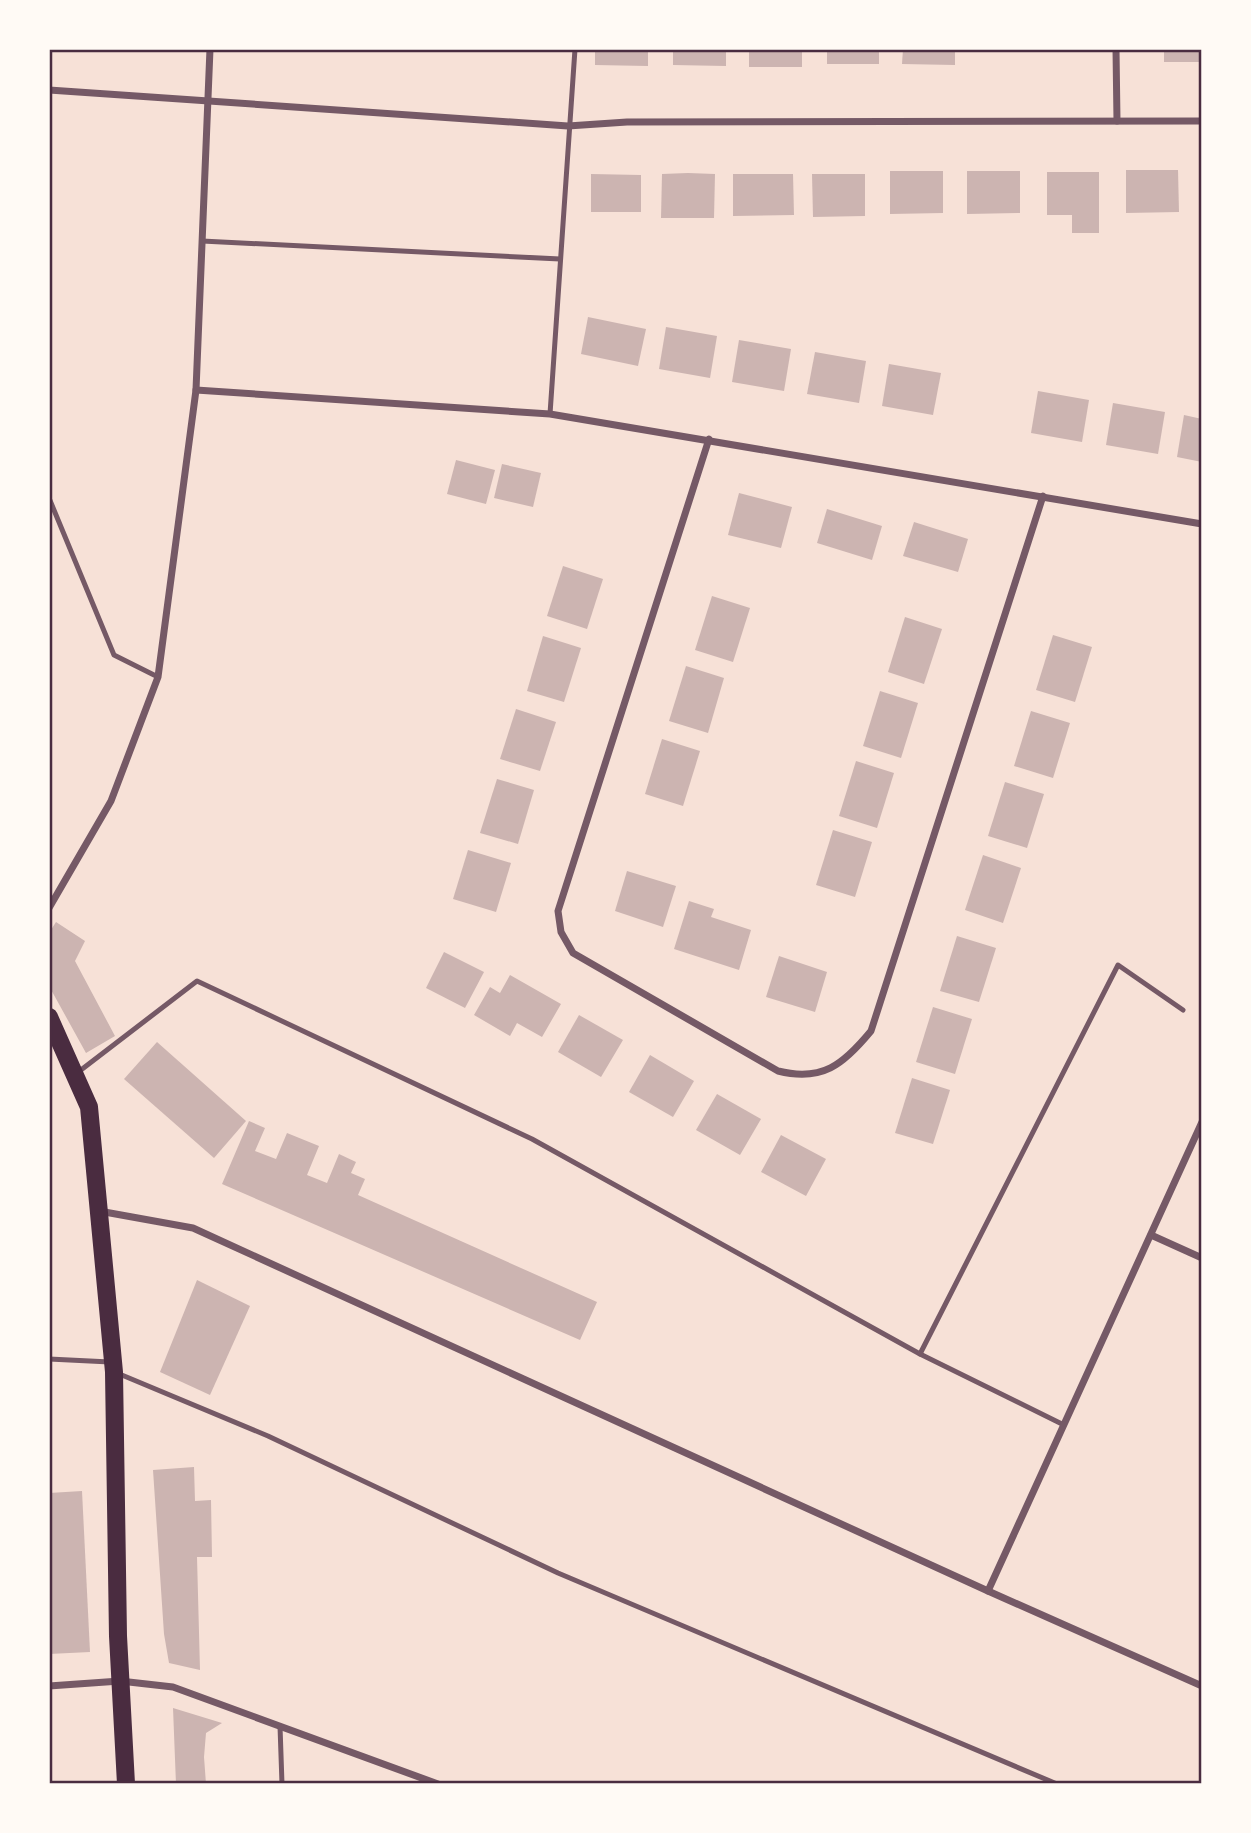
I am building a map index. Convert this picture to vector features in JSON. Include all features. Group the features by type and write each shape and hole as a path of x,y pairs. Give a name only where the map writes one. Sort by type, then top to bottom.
{"main road":[{"path":"49,1017 89,1107 114,1367 120,1681 126,1784"}],"street":[{"path":"49,908 110,801 158,677 197,390 210,49"},
{"path":"1116,49 1117,121"},
{"path":"49,90 568,127 627,122 1202,121"},
{"path":"197,390 550,414 1202,524"},
{"path":"709,439 558,911 561,932 573,953 778,1071 803,1077 830,1068 854,1052 871,1031 1043,496"},
{"path":"988,1591 1202,1122"},
{"path":"99,1211 193,1228 1202,1686"},
{"path":"1151,1235 1202,1258"},
{"path":"49,1686 120,1681 173,1687 434,1783"}],"lane":[{"path":"550,414 575,49"},
{"path":"202,242 560,259"},
{"path":"49,498 114,655 158,677"},
{"path":"920,1354 1118,965 1183,1010"},
{"path":"73,1075 197,981 532,1139 920,1354 1064,1425"},
{"path":"49,1359 114,1367 268,1436 558,1573 1057,1784"},
{"path":"280,1726 282,1784"}],"building":[{"path":"595,49 648,49 648,66 595,65"},
{"path":"673,49 726,49 726,66 673,65"},
{"path":"749,49 802,49 802,67 749,67"},
{"path":"827,49 879,49 879,64 827,64"},
{"path":"903,49 955,49 955,65 902,64"},
{"path":"1164,49 1202,49 1202,62 1164,62"},
{"path":"1126,170 1178,170 1179,212 1126,213"},
{"path":"890,171 943,171 943,213 890,214"},
{"path":"967,171 1020,171 1020,213 967,214"},
{"path":"1047,172 1099,172 1099,233 1072,233 1072,215 1047,215"},
{"path":"591,174 641,175 641,212 591,212"},
{"path":"662,174 715,174 714,218 661,218"},
{"path":"733,174 793,174 794,215 733,216"},
{"path":"812,174 865,174 865,216 813,217"},
{"path":"588,317 646,329 638,366 581,354"},
{"path":"666,327 717,336 710,378 659,369"},
{"path":"739,340 791,349 784,391 732,382"},
{"path":"815,352 866,361 859,403 807,394"},
{"path":"889,364 941,373 933,415 882,406"},
{"path":"1038,391 1089,400 1082,442 1031,433"},
{"path":"1113,403 1165,412 1158,454 1106,445"},
{"path":"1184,415 1202,419 1202,462 1177,457"},
{"path":"456,460 495,470 486,504 447,494"},
{"path":"502,464 541,473 533,507 494,498"},
{"path":"739,493 792,507 781,548 728,535"},
{"path":"827,509 882,526 872,560 817,543"},
{"path":"914,522 968,539 958,572 903,556"},
{"path":"563,566 603,579 587,629 547,616"},
{"path":"712,596 750,608 733,662 695,650"},
{"path":"905,617 942,629 924,684 888,672"},
{"path":"1053,635 1092,647 1075,702 1036,690"},
{"path":"543,636 581,648 564,702 527,691"},
{"path":"686,666 724,678 708,733 669,721"},
{"path":"880,691 918,703 901,758 863,746"},
{"path":"516,709 556,722 540,771 500,759"},
{"path":"1031,711 1070,723 1053,778 1014,766"},
{"path":"662,739 700,751 683,806 645,794"},
{"path":"856,761 894,773 877,828 839,816"},
{"path":"497,779 534,790 518,844 480,833"},
{"path":"1005,782 1044,794 1027,848 988,836"},
{"path":"833,830 872,842 855,897 816,885"},
{"path":"468,850 511,863 496,912 453,899"},
{"path":"983,855 1021,868 1003,923 965,910"},
{"path":"627,871 676,886 663,927 615,911"},
{"path":"689,901 714,909 711,917 751,930 739,970 674,949"},
{"path":"56,922 85,941 75,961 115,1036 86,1053 49,986 49,933"},
{"path":"957,936 996,948 979,1002 940,991"},
{"path":"444,952 484,972 465,1008 426,988"},
{"path":"779,956 827,972 815,1012 766,997"},
{"path":"510,975 561,1004 542,1037 517,1023 510,1036 474,1015 490,987 500,993"},
{"path":"933,1007 972,1019 955,1074 916,1062"},
{"path":"579,1015 623,1040 601,1077 558,1052"},
{"path":"157,1042 246,1121 214,1158 124,1079"},
{"path":"650,1055 694,1081 673,1117 629,1092"},
{"path":"912,1078 950,1090 933,1144 895,1133"},
{"path":"717,1094 761,1119 740,1155 696,1130"},
{"path":"249,1121 265,1128 255,1151 276,1159 287,1133 319,1146 307,1175 327,1183 339,1154 356,1162 351,1173 365,1179 358,1195 597,1302 580,1340 222,1184"},
{"path":"781,1135 826,1159 806,1196 761,1172"},
{"path":"197,1280 250,1306 210,1395 160,1372"},
{"path":"194,1467 195,1501 211,1500 212,1557 197,1557 200,1670 169,1663 164,1634 153,1470"},
{"path":"82,1491 90,1652 49,1654 49,1493"},
{"path":"173,1708 222,1723 206,1733 206,1784 176,1784"}]}
